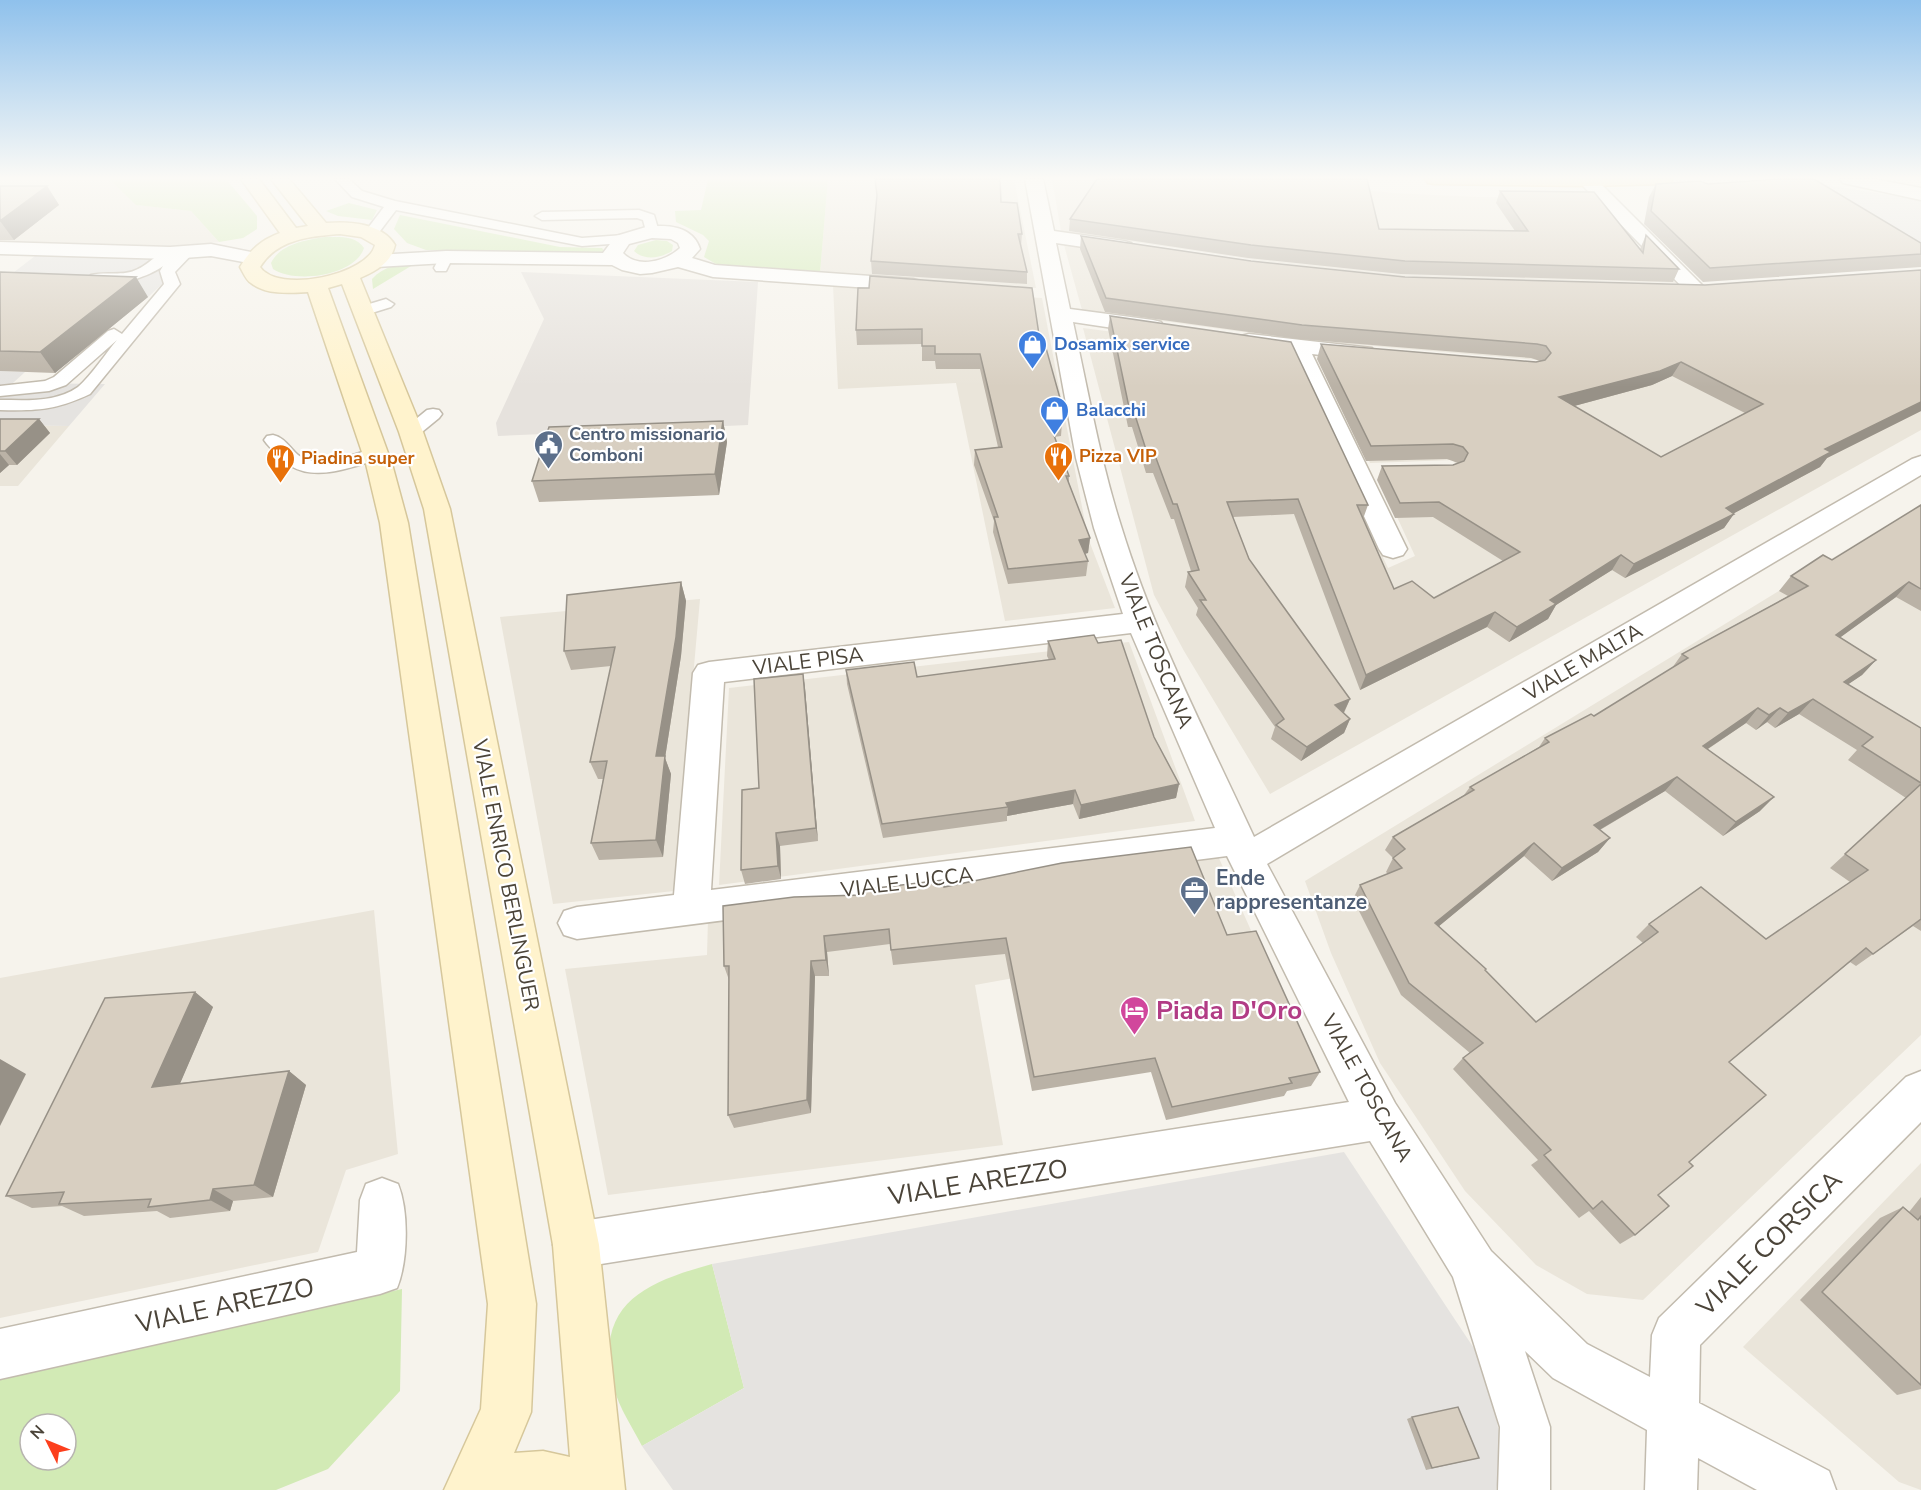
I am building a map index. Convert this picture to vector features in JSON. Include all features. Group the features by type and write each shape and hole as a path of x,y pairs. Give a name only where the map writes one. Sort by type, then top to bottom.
{"main road":[{"path":"264,249 254,258 250,267 252,275 261,281 276,285 347,274"},
{"name":"VIALE ENRICO BERLINGUER","path":"347,274 383,253 384,249"},
{"name":"VIALE ENRICO BERLINGUER","path":"347,274 374,307 422,423 576,1245 599,1490"},
{"name":"VIALE ENRICO BERLINGUER","path":"347,274 375,454 394,523 512,1304 506,1412 470,1490"},
{"path":"476,1490 506,1479 541,1476 574,1485 581,1490"}],"street":[{"path":"15,249 178,252 211,250 254,258"},
{"path":"0,271 28,249"},
{"path":"614,249 613,254 622,263 643,267 677,260 690,249"},
{"name":"VIALE TOSCANA","path":"1045,249 1049,301 1089,458 1108,528 1141,622 1242,850 1380,1119 1474,1268 1570,1361 1674,1419 1810,1490"},
{"path":"1130,249 1146,251"},
{"path":"1655,249 1697,291"},
{"path":"347,274 444,263 616,259"},
{"path":"677,260 713,271 937,287"},
{"path":"1663,290 1720,289"},
{"path":"1049,301 1173,330"},
{"path":"1230,338 1298,348 1391,356"},
{"path":"1298,348 1367,471 1393,549"},
{"name":"VIALE MALTA","path":"1242,850 1921,464"},
{"name":"VIALE PISA","path":"691,909 709,673 1141,622"},
{"name":"VIALE LUCCA","path":"577,923 1242,850"},
{"name":"VIALE CORSICA","path":"1674,1419 1676,1335 1921,1092"},
{"name":"VIALE AREZZO","path":"576,1245 1380,1119"},
{"name":"VIALE AREZZO","path":"0,1354 380,1271 382,1200"},
{"path":"1474,1268 1525,1427 1524,1490"},
{"path":"1671,1490 1674,1419"}],"lane":[{"path":"82,278 117,279 138,275 150,271 178,252"},
{"path":"0,405 38,406 63,400 84,390 172,284 167,271 178,252"},
{"path":"0,388 49,386 60,381 129,321 150,310"},
{"path":"0,377 11,377 0,388"},
{"path":"273,440 288,455 304,466 338,464 375,454"}],"shaded area":[{"path":"822,249 1028,249 1036,288 820,273"},
{"path":"1065,249 1088,249 1247,272 1552,296 1921,283 1921,430 1270,794 1184,651 1154,595 1083,328 1289,355 1388,568 1415,556 1380,480 1464,477 1453,460 1370,463 1318,357 1546,375 1538,360 1302,340 1082,310"},
{"path":"1178,249 1641,249 1676,283 1399,276 1261,261"},
{"path":"1900,249 1921,249 1921,262"},
{"path":"35,256 190,259 148,297 0,283"},
{"path":"521,272 758,282 748,425 498,436 496,423 544,319"},
{"path":"833,286 1042,298 1088,538 1115,608 1005,621 956,383 838,389"},
{"path":"0,371 25,372 13,383 105,384 69,426 0,425"},
{"path":"0,425 69,426 18,486 0,486"},
{"path":"1921,504 1921,1035 1643,1300 1587,1294 1536,1265 1465,1191 1380,1063 1331,953 1305,881"},
{"path":"700,599 674,891 553,904 500,617"},
{"path":"1129,642 1195,821 719,885 729,688"},
{"path":"1218,856 1253,935 975,985 1003,1145 608,1195 565,969 707,955 708,919"},
{"path":"374,910 398,1154 346,1170 318,1252 0,1318 0,978"},
{"path":"1344,1152 1487,1368 1503,1455 1496,1490 673,1490 642,1446 744,1388 712,1264"},
{"path":"1921,1163 1921,1490 1899,1482 1743,1347"}],"green space":[{"path":"285,249 364,249 358,258 349,265 323,275 309,276 283,274 273,269 271,263"},
{"path":"422,249 602,249 605,252 599,255"},
{"path":"636,249 672,249 672,251 663,255 653,257 643,256 634,251"},
{"path":"707,249 822,249 820,273 716,264 704,257"},
{"path":"416,263 373,289 372,279 381,271 397,265"},
{"path":"712,1264 744,1388 642,1446 614,1388 609,1360 611,1336 618,1317 629,1302 645,1290 687,1271"},
{"path":"402,1289 400,1391 328,1469 276,1490 0,1490 0,1379"}],"building":[{"path":"872,249 1021,249 1027,272 871,261"},
{"path":"1086,249 1166,249 1251,261 1405,277 1705,285 1921,270 1921,402 1825,449 1831,452 1726,508 1734,514 1634,564 1621,555 1550,600 1556,604 1517,627 1495,612 1366,675 1298,499 1227,502 1249,559 1350,699 1335,705 1350,719 1307,747 1276,725 1284,719 1200,600 1206,600 1188,572 1199,570 1177,504 1173,504 1156,458 1149,459 1134,412 1130,412 1110,316 1291,342 1368,505 1357,505 1394,589 1412,581 1434,598 1520,552 1439,502 1400,503 1382,466 1453,465 1464,461 1468,453 1463,447 1453,444 1371,446 1321,344 1536,362 1545,360 1551,353 1546,346 1537,344 1302,325 1106,298","holes":["1681,362 1763,404 1661,457 1559,397 1660,371"]},
{"path":"1285,249 1639,249 1643,253 1644,249 1659,249 1679,269 1405,261"},
{"path":"1690,249 1921,249 1921,254 1710,268"},
{"path":"0,272 136,277 40,352 0,351"},
{"path":"870,276 1032,288 1041,348 1046,348 1063,409 1058,409 1062,421 1049,422 1069,476 1066,476 1090,538 1079,540 1088,561 1008,569 994,517 998,517 975,450 1002,447 980,354 935,354 935,346 922,346 922,329 856,330 858,288 869,288"},
{"path":"0,419 39,419 5,451 0,451"},
{"path":"723,421 715,474 532,481 549,427"},
{"path":"1921,505 1921,589 1909,582 1836,635 1876,660 1844,682 1921,728 1921,783 1862,746 1873,737 1813,699 1788,713 1780,708 1769,715 1758,708 1703,746 1774,797 1736,822 1677,777 1594,825 1610,838 1562,868 1534,843 1435,923 1486,969 1536,1022 1658,932 1649,924 1701,887 1766,939 1868,870 1845,854 1921,784 1921,919 1873,954 1866,948 1729,1062 1766,1095 1689,1162 1693,1166 1658,1195 1669,1206 1635,1235 1602,1201 1593,1209 1544,1155 1551,1150 1463,1058 1483,1043 1409,983 1360,885 1402,868 1393,858 1405,849 1393,837 1474,790 1470,787 1549,742 1545,738 1591,714 1594,716 1688,658 1682,654 1808,586 1791,576 1823,555 1832,560"},
{"path":"681,582 676,637 656,756 665,756 656,840 591,843 607,761 590,762 615,647 564,651 567,595"},
{"path":"1094,635 1098,643 1121,640 1154,737 1179,784 1081,805 1075,790 1006,803 1008,807 882,824 846,670 914,662 917,677 1055,659 1048,641"},
{"path":"803,674 816,828 776,833 778,866 741,870 742,790 759,788 754,679"},
{"path":"1191,847 1227,935 1256,931 1320,1072 1289,1078 1292,1083 1172,1107 1155,1058 1034,1077 1006,938 891,950 889,929 824,936 826,960 811,961 807,1100 728,1115 729,966 724,966 723,906 794,897 860,895 860,890 943,880 944,887 1062,863"},
{"path":"195,992 152,1087 289,1071 254,1185 213,1189 210,1200 148,1207 151,1199 59,1204 64,1192 6,1196 105,998"},
{"path":"1903,1207 1918,1220 1921,1216 1921,1385 1822,1292"},
{"path":"1458,1407 1479,1458 1432,1468 1412,1417"}],"place":[{"name":"Dosamix service","path":"1033,370"},
{"name":"Balacchi","path":"1055,436"},
{"name":"Centro missionario Comboni","path":"548,470"},
{"name":"Pizza VIP","path":"1058,482"},
{"name":"Piadina super","path":"280,484"},
{"name":"Ende rappresentanze","path":"1195,916"},
{"name":"Piada D'Oro","path":"1135,1036"}]}
